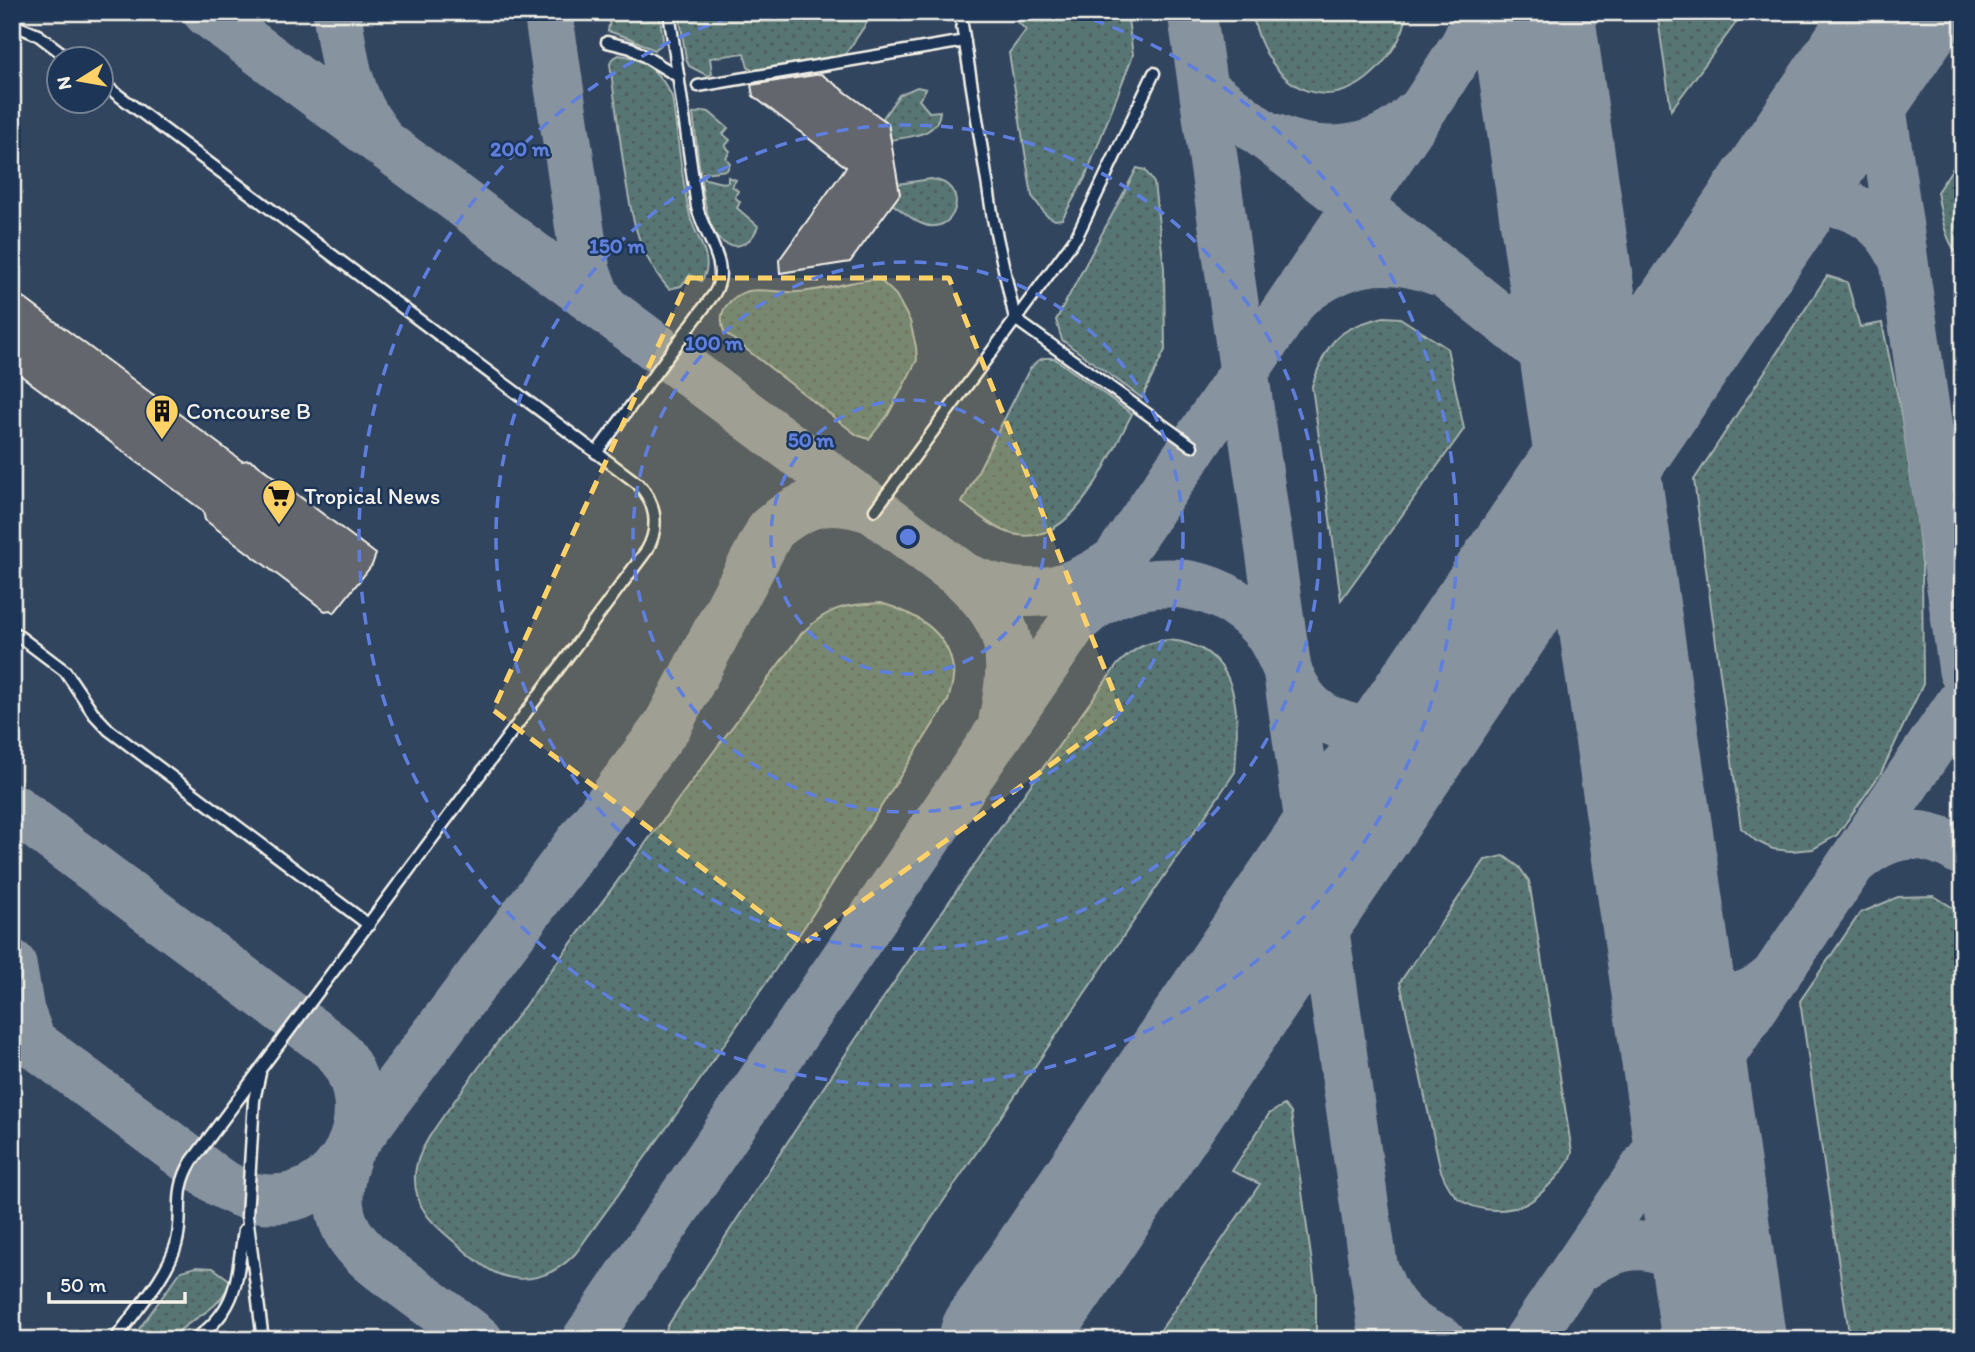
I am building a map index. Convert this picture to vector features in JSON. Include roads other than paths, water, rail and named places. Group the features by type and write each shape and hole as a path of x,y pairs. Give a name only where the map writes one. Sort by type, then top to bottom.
{"lane":[{"path":"596,453 714,294 720,278 720,263 704,230 697,207 669,12"},
{"path":"960,12 993,219 1015,319 1192,446"},
{"path":"12,24 38,35 53,46"},
{"path":"698,86 965,41"},
{"path":"607,42 631,48 679,77"},
{"path":"875,510 1077,236 1154,73"},
{"path":"115,1340 170,1261 178,1237 180,1192 186,1171 650,544 654,537 655,519 648,495 637,483 116,93"},
{"path":"12,631 65,671 94,714 109,730 369,925"},
{"path":"194,1340 226,1311 234,1288 247,1216 254,1100 258,1079 267,1060"},
{"path":"247,1216 263,1340"}],"place":[{"name":"Concourse B","path":"162,441"},
{"name":"Tropical News","path":"279,526"}]}
